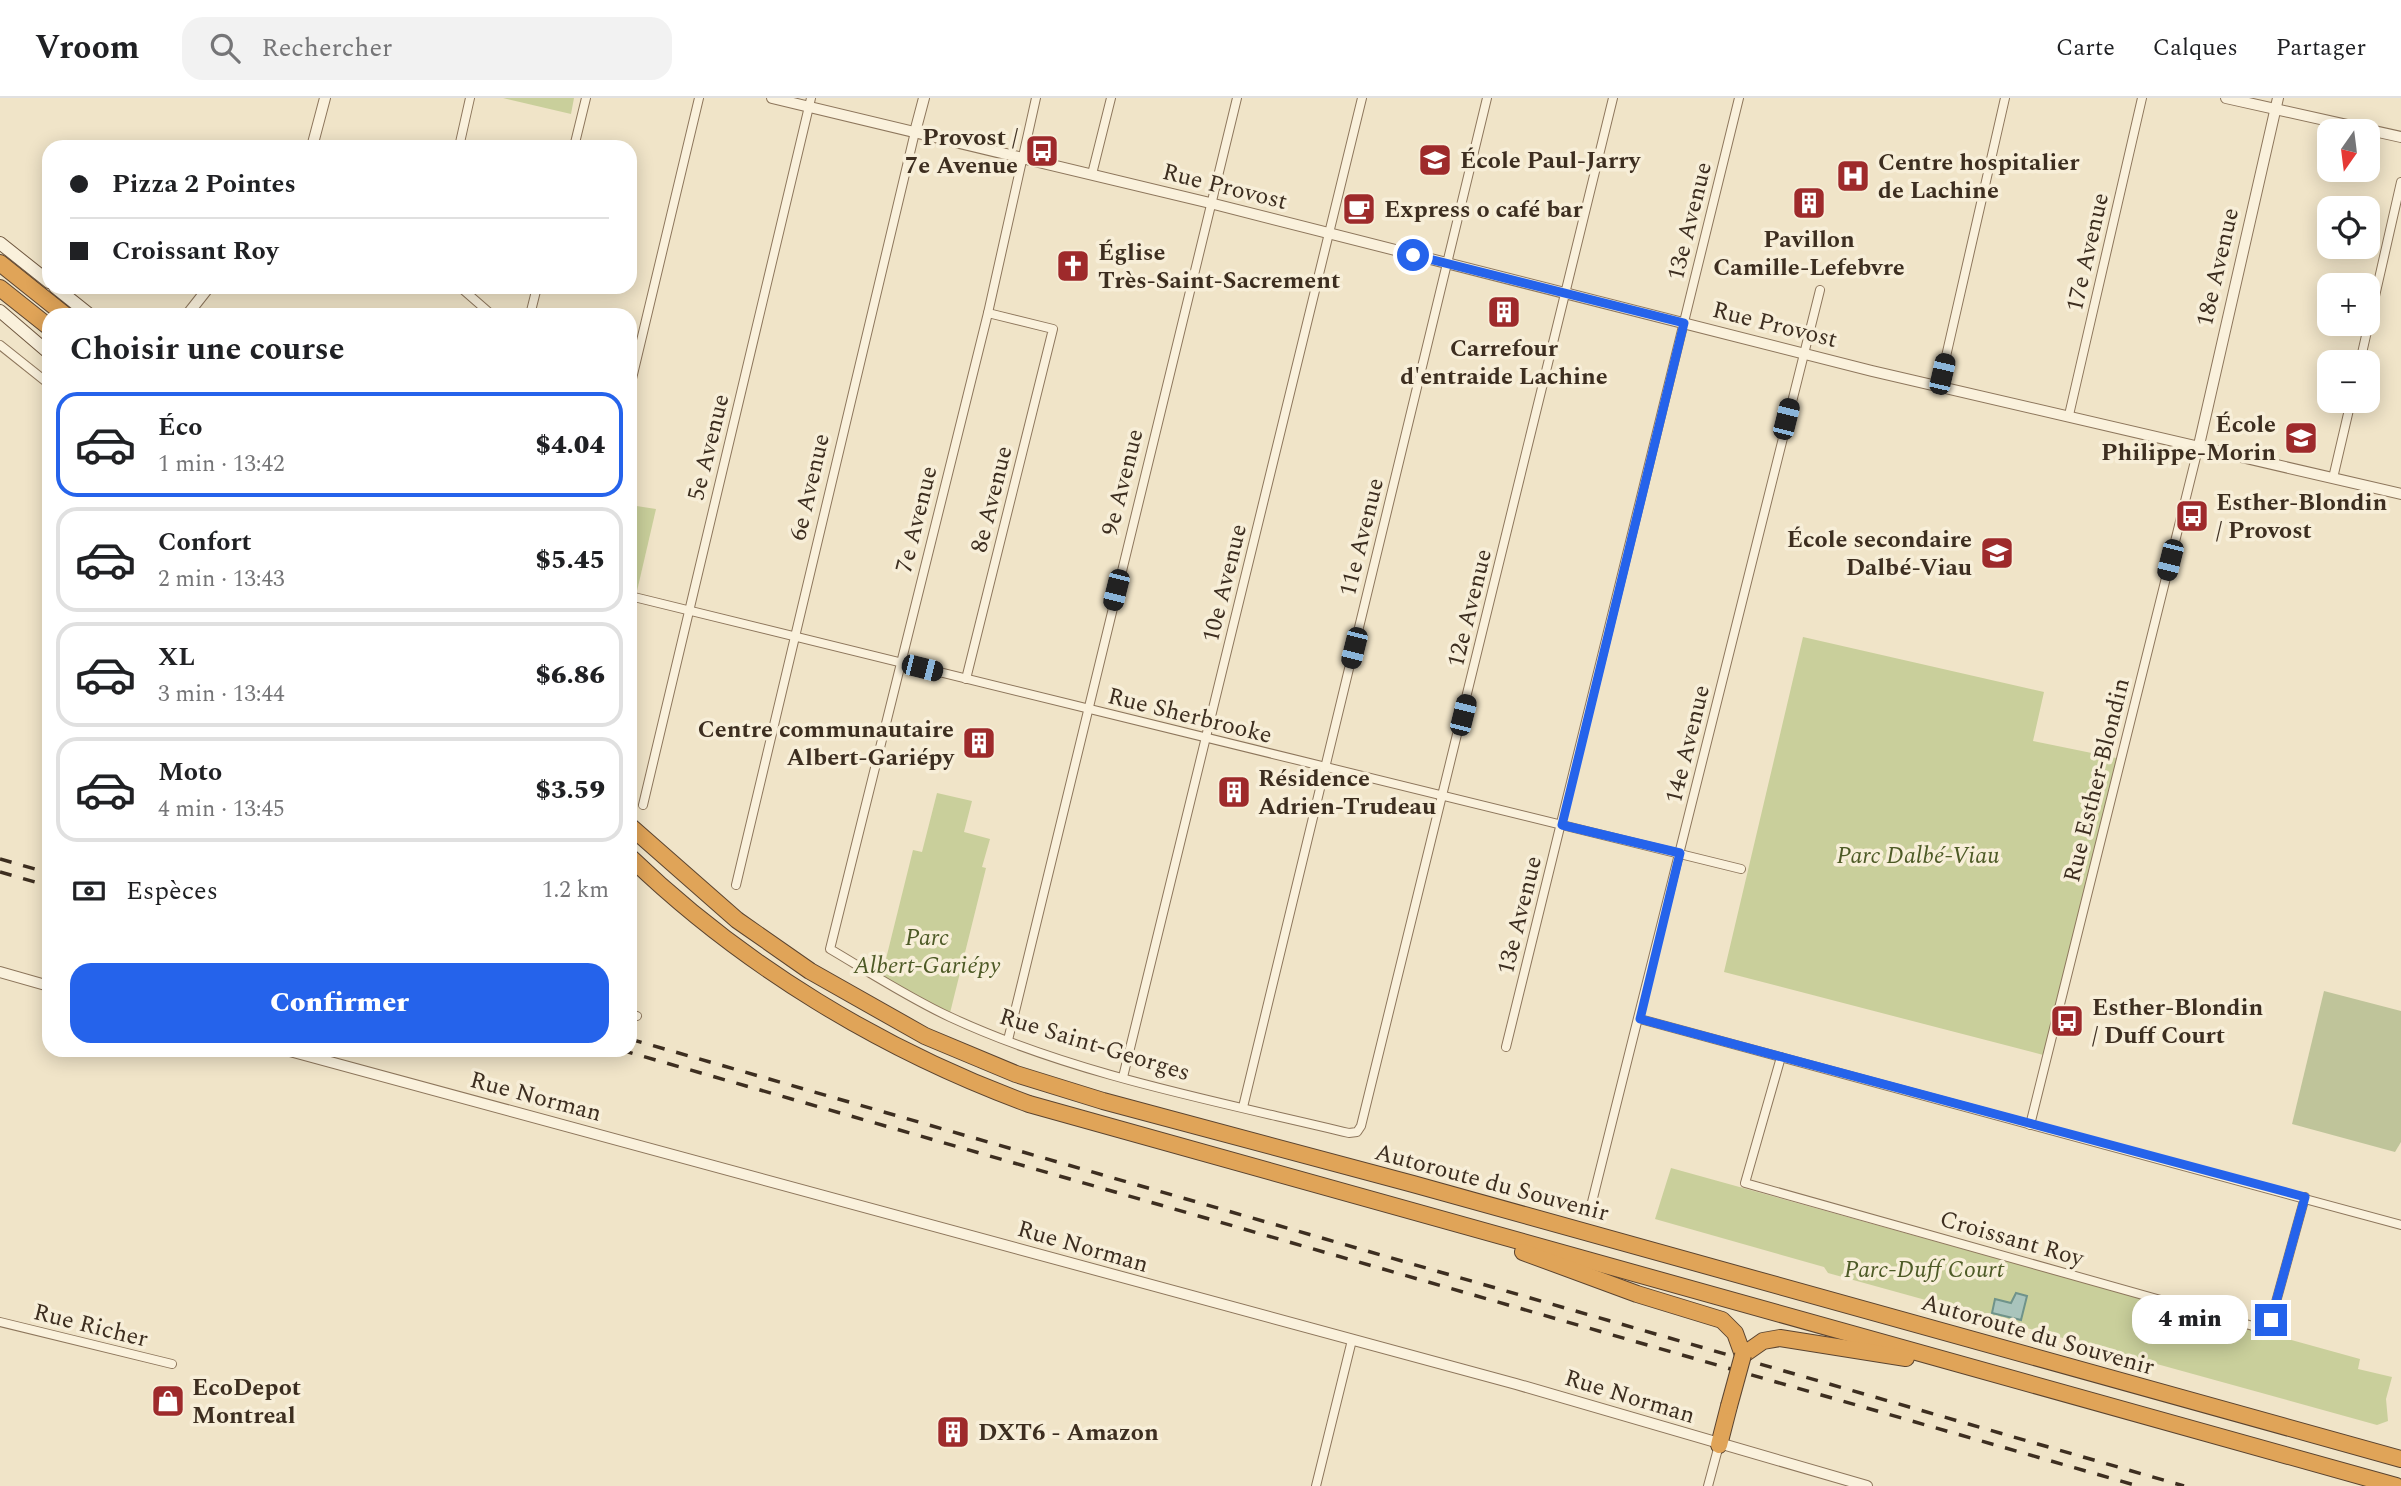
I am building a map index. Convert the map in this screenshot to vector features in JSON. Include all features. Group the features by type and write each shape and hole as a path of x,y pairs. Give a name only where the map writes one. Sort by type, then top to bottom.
{"highway":[{"path":"0,264 56,308"},
{"path":"0,288 42,321"},
{"name":"Autoroute du Souvenir","path":"637,833 737,920 810,971 914,1030 1016,1074 1103,1101 1426,1187 2401,1459"},
{"name":"Autoroute du Souvenir","path":"637,863 698,917 769,970 868,1031 936,1066 1043,1108 2396,1486"},
{"path":"1416,1213 1637,1294 1721,1320 1735,1333 1744,1352 1719,1445"},
{"path":"1744,1352 1763,1341 1780,1338 1975,1369"}],"main road":[{"path":"0,243 42,276"},
{"path":"64,294 81,308"},
{"path":"0,311 42,347"}],"street":[{"path":"314,140 325,98"},
{"path":"460,140 470,98"},
{"path":"576,140 586,98"},
{"path":"637,357 698,98"},
{"name":"Rue Provost","path":"772,98 810,102 915,132 1210,203 1939,387 2199,445 2401,494"},
{"name":"6e Avenue","path":"736,885 924,98"},
{"name":"7e Avenue","path":"830,949 899,662 988,313 1036,98"},
{"path":"1092,174 1111,98"},
{"name":"9e Avenue","path":"1008,1040 1237,98"},
{"name":"10e Avenue","path":"1123,1077 1363,98"},
{"name":"11e Avenue","path":"1243,1107 1487,98"},
{"name":"12e Avenue","path":"1362,1126 1613,98"},
{"name":"13e Avenue","path":"1506,1047 1739,98"},
{"path":"1939,387 2005,98"},
{"name":"17e Avenue","path":"2069,415 2142,98"},
{"path":"2226,98 2276,103 2401,137"},
{"name":"5e Avenue","path":"643,805 810,102"},
{"name":"18e Avenue","path":"2199,445 2276,103"},
{"path":"2363,350 2401,182"},
{"name":"14e Avenue","path":"1591,1206 1640,1019 1802,353 1820,290"},
{"path":"192,308 204,294"},
{"path":"468,294 484,308"},
{"name":"8e Avenue","path":"967,679 1054,329 988,313"},
{"path":"0,345 42,378"},
{"path":"2333,478 2348,413"},
{"name":"Rue Esther-Blondin","path":"2030,1125 2199,445"},
{"name":"Rue Sherbrooke","path":"637,598 1741,869"},
{"name":"Rue Saint-Georges","path":"830,949 949,1017 1008,1040 1123,1077 1349,1133 1357,1132 1362,1126"},
{"path":"0,972 42,984"},
{"path":"1640,1019 2401,1225"},
{"name":"Rue Norman","path":"312,1057 1352,1340 1867,1486"},
{"name":"Croissant Roy","path":"1781,1057 1745,1183 2260,1328 2271,1320 2305,1197"},
{"name":"Rue Richer","path":"0,1322 172,1364"},
{"path":"1316,1486 1352,1340"},
{"path":"1707,1486 1719,1445"}],"green space":[{"path":"503,98 574,98 571,114"},
{"path":"637,506 656,509 637,591"},
{"name":"Parc Dalbé-Viau","path":"1803,637 2044,692 2033,741 2121,759 2047,1056 1724,972"},
{"name":"Parc Albert-Gariépy","path":"937,793 972,801 964,832 990,839 982,867 986,868 949,1017 881,979 913,850 922,852"},
{"path":"2324,991 2401,1011 2401,1142 2395,1152 2292,1124"},
{"name":"Parc-Duff Court","path":"1671,1168 2360,1359 2358,1369 2392,1377 2386,1399 2388,1421 2377,1425 1828,1273 1824,1267 1655,1219"}],"water":[{"path":"2016,1293 2027,1296 2021,1320 1992,1313 1995,1299 2011,1303"}],"railway":[{"path":"0,859 42,871"},
{"path":"0,872 42,884"},
{"path":"637,1041 2184,1486"},
{"path":"637,1055 2138,1486"}],"place":[{"name":"Provost / 7e Avenue","path":"1042,151"},
{"name":"École Paul-Jarry","path":"1435,160"},
{"name":"Centre hospitalier de Lachine","path":"1853,176"},
{"name":"Pavillon Camille-Lefebvre","path":"1809,203"},
{"name":"Express o café bar","path":"1359,209"},
{"name":"Église Très-Saint-Sacrement","path":"1073,266"},
{"name":"Carrefour d'entraide Lachine","path":"1504,312"},
{"name":"École Philippe-Morin","path":"2301,438"},
{"name":"Esther-Blondin / Provost","path":"2192,516"},
{"name":"École secondaire Dalbé-Viau","path":"1997,553"},
{"name":"Centre communautaire Albert-Gariépy","path":"979,743"},
{"name":"Résidence Adrien-Trudeau","path":"1234,792"},
{"name":"Esther-Blondin / Duff Court","path":"2067,1021"},
{"name":"EcoDepot Montreal","path":"168,1401"},
{"name":"DXT6 - Amazon","path":"953,1432"}],"route":[{"path":"1413,255 1684,323 1562,825 1680,853 1640,1019 2305,1197 2271,1320"}]}
